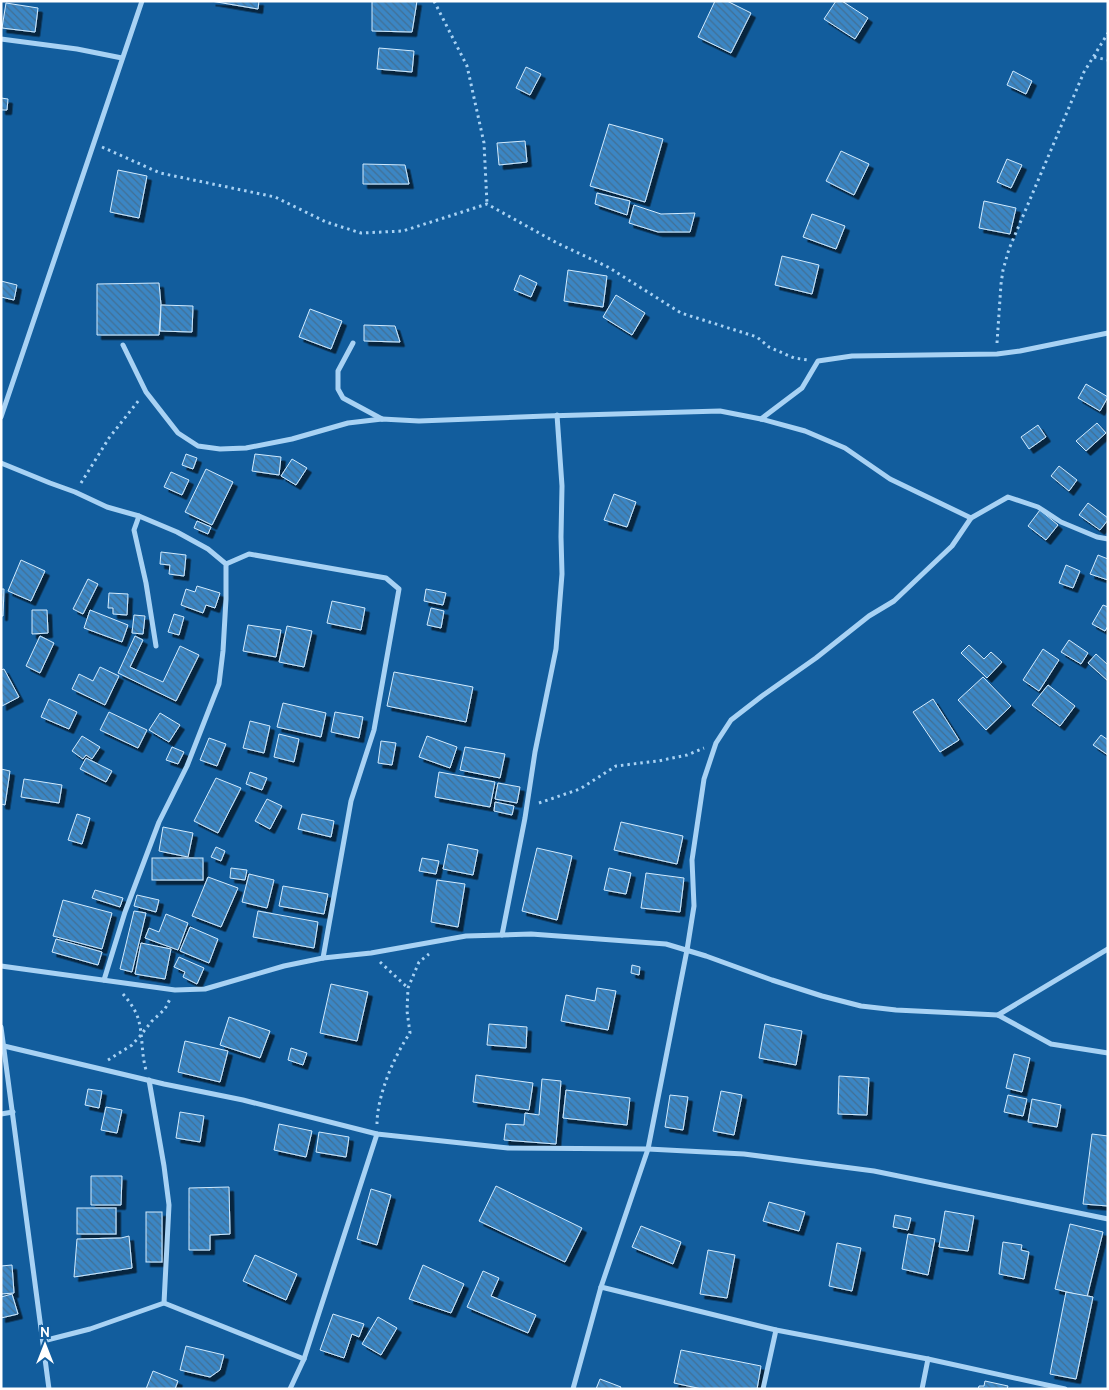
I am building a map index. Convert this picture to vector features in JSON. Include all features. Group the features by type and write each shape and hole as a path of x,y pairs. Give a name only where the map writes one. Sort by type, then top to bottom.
{"street":[{"path":"1,417 142,1"},
{"path":"1,39 77,49 122,58"},
{"path":"761,419 802,388 818,361 852,356 997,354 1108,333"},
{"path":"353,343 338,371 338,389 343,398 382,419"},
{"path":"123,345 146,392 178,433 198,446 220,449 246,448 292,439 348,423 382,419 419,421 720,411 761,419 805,431 845,448 890,479 971,518"},
{"path":"502,935 556,649 560,614 562,486 557,415"},
{"path":"1,463 75,492 107,507 139,516 177,532 208,549 226,564"},
{"path":"573,1389 601,1287 648,1150 694,906 692,860 704,779 716,743 731,720 738,714 816,658 869,616 894,601 952,546 971,518 1008,497 1038,507 1061,522 1108,540"},
{"path":"139,516 134,530 146,583 156,646"},
{"path":"226,564 249,554 386,578 398,588 374,730 351,801 323,958"},
{"path":"104,980 125,912 160,822 187,766 219,684 224,651 226,564"},
{"path":"1,966 175,990 205,988 284,966 323,958 371,953 466,936 531,934 666,944 814,994 861,1006 998,1015 1051,1044 1108,1054"},
{"path":"998,1015 1108,949"},
{"path":"1,1027 49,1389"},
{"path":"4,1046 243,1100 377,1134 508,1148 648,1150 744,1154 874,1171 1108,1219"},
{"path":"149,1080 169,1205 164,1303"},
{"path":"1,1114 13,1112"},
{"path":"290,1389 304,1359 377,1134"},
{"path":"601,1287 776,1330 1066,1389"},
{"path":"43,1341 90,1330 164,1303 304,1359"},
{"path":"763,1389 776,1330"},
{"path":"922,1389 928,1360"}],"path":[{"path":"434,1 467,66 484,143 487,204"},
{"path":"997,354 1001,284 1009,249 1084,72 1108,33"},
{"path":"1094,57 1108,60"},
{"path":"93,142 160,173 275,197 326,222 361,233 403,231 487,204 557,243 608,267 681,313 757,337 769,347 794,358 818,361"},
{"path":"75,492 109,438 146,392"},
{"path":"525,818 537,803 580,789 616,766 687,755 716,743"},
{"path":"377,1134 377,1115 383,1091 403,1044 410,1033 407,1011 408,988 419,962 449,939"},
{"path":"371,953 408,988"},
{"path":"113,982 130,1002 138,1018 143,1061 149,1080"},
{"path":"94,1067 132,1045 152,1020 165,1009 175,990"}],"building":[{"path":"211,1 259,1 258,9"},
{"path":"372,1 417,1 412,32 372,31"},
{"path":"715,1 727,1 751,13 731,53 698,37"},
{"path":"836,1 842,1 868,18 855,39 824,19"},
{"path":"6,3 38,8 35,32 2,28"},
{"path":"379,48 414,51 412,72 377,69"},
{"path":"526,67 541,74 530,95 516,88"},
{"path":"1013,71 1032,81 1026,94 1007,85"},
{"path":"1,98 8,99 7,110 1,110"},
{"path":"609,124 663,139 645,202 590,186"},
{"path":"525,141 527,162 499,165 497,143"},
{"path":"841,151 869,164 854,195 826,181"},
{"path":"1007,159 1022,165 1011,188 997,182"},
{"path":"363,164 405,165 409,184 363,184"},
{"path":"118,170 147,176 139,218 110,212"},
{"path":"597,193 630,201 627,215 595,204"},
{"path":"984,201 1016,208 1010,234 979,228"},
{"path":"634,205 661,214 695,213 690,232 658,232 629,223"},
{"path":"812,214 845,226 836,249 803,237"},
{"path":"782,256 819,265 812,294 775,285"},
{"path":"568,270 607,276 603,307 564,301"},
{"path":"520,275 537,283 531,297 514,290"},
{"path":"1,281 17,285 14,300 1,297"},
{"path":"159,283 161,305 159,335 97,335 97,284"},
{"path":"616,295 645,313 632,335 603,317"},
{"path":"161,305 193,306 192,332 160,331"},
{"path":"310,309 342,321 331,349 299,337"},
{"path":"364,325 395,326 400,342 364,341"},
{"path":"1086,384 1108,397 1100,411 1078,398"},
{"path":"1097,423 1106,433 1086,451 1076,441"},
{"path":"1038,425 1046,437 1029,449 1021,437"},
{"path":"186,454 197,458 193,469 182,465"},
{"path":"255,454 281,457 279,475 252,471"},
{"path":"292,459 307,468 296,485 281,476"},
{"path":"1059,466 1077,480 1069,491 1051,476"},
{"path":"206,469 233,482 212,525 185,512"},
{"path":"171,472 189,480 182,495 164,487"},
{"path":"614,494 636,502 627,527 604,520"},
{"path":"1088,503 1108,518 1100,530 1079,515"},
{"path":"1040,510 1058,525 1046,540 1028,526"},
{"path":"197,521 211,527 208,534 194,528"},
{"path":"161,552 186,555 184,576 169,574 170,565 160,564"},
{"path":"1098,555 1108,559 1108,580 1090,574"},
{"path":"21,560 45,571 31,601 8,591"},
{"path":"1066,565 1080,571 1073,588 1059,583"},
{"path":"88,579 98,584 83,614 73,609"},
{"path":"197,586 220,593 215,608 206,605 203,613 181,605 186,589 195,592"},
{"path":"1,589 4,589 3,616 1,616"},
{"path":"426,589 446,593 443,605 424,601"},
{"path":"109,593 128,594 127,615 113,614 113,608 108,608"},
{"path":"332,601 365,608 361,630 327,623"},
{"path":"1103,605 1108,607 1108,626 1105,631 1092,624"},
{"path":"431,608 444,611 441,628 427,625"},
{"path":"32,610 47,610 48,633 32,634"},
{"path":"90,610 128,625 122,642 84,628"},
{"path":"174,614 184,617 179,635 168,632"},
{"path":"134,615 145,616 143,634 132,633"},
{"path":"248,625 281,630 276,657 243,651"},
{"path":"287,626 312,631 304,667 279,662"},
{"path":"40,636 54,643 40,673 26,666"},
{"path":"135,636 143,640 130,667 163,682 180,646 199,655 176,701 118,673"},
{"path":"1069,640 1088,653 1081,664 1061,652"},
{"path":"969,645 984,659 991,652 1002,662 987,678 961,653"},
{"path":"1043,649 1059,660 1039,691 1023,680"},
{"path":"1096,654 1108,665 1108,681 1088,663"},
{"path":"100,667 119,676 105,705 72,689 79,674 93,681"},
{"path":"4,669 19,697 2,706 1,670"},
{"path":"394,672 473,687 466,722 387,706"},
{"path":"983,677 1011,706 986,730 958,700"},
{"path":"1048,685 1075,706 1060,726 1032,705"},
{"path":"49,699 77,712 69,729 41,717"},
{"path":"933,699 959,740 940,752 913,712"},
{"path":"283,703 326,713 321,737 277,727"},
{"path":"109,712 147,730 138,748 100,730"},
{"path":"335,712 363,717 359,738 331,732"},
{"path":"160,713 180,725 169,742 149,730"},
{"path":"250,721 270,726 264,753 243,748"},
{"path":"279,734 299,739 294,762 274,757"},
{"path":"1101,735 1108,740 1108,755 1093,745"},
{"path":"82,736 100,747 92,759 86,755 83,759 72,751"},
{"path":"427,736 457,747 450,768 419,757"},
{"path":"209,738 226,744 217,766 200,760"},
{"path":"381,741 396,743 392,765 378,763"},
{"path":"172,747 184,752 178,764 166,760"},
{"path":"465,747 505,754 500,778 460,770"},
{"path":"86,758 112,771 106,782 80,769"},
{"path":"1,769 10,771 5,805 1,804"},
{"path":"250,772 267,778 262,790 246,784"},
{"path":"439,772 495,782 490,807 435,797"},
{"path":"216,778 241,788 218,833 194,821"},
{"path":"24,779 62,785 59,803 21,797"},
{"path":"498,783 520,787 517,803 495,799"},
{"path":"267,799 282,806 270,829 255,821"},
{"path":"495,802 514,806 512,815 494,811"},
{"path":"77,814 90,818 82,844 68,840"},
{"path":"302,814 334,821 331,837 298,829"},
{"path":"621,822 683,836 677,864 614,850"},
{"path":"163,827 193,833 188,857 159,851"},
{"path":"448,844 478,850 473,875 443,869"},
{"path":"216,847 225,851 221,861 211,857"},
{"path":"537,848 572,856 557,920 522,911"},
{"path":"152,858 203,858 203,880 152,880"},
{"path":"422,858 439,861 436,874 419,871"},
{"path":"231,868 247,870 245,880 230,878"},
{"path":"609,868 631,873 626,894 604,890"},
{"path":"646,873 684,878 680,912 641,908"},
{"path":"249,874 274,880 267,908 242,902"},
{"path":"208,877 238,888 221,927 192,916"},
{"path":"437,880 465,884 458,927 431,922"},
{"path":"283,886 328,894 324,914 279,906"},
{"path":"95,890 123,898 120,907 92,898"},
{"path":"137,895 159,900 156,912 134,906"},
{"path":"63,900 112,913 102,949 53,936"},
{"path":"134,911 146,913 132,972 120,969"},
{"path":"258,911 318,922 314,948 253,937"},
{"path":"166,914 188,923 178,950 145,938 149,928 159,932"},
{"path":"190,927 218,939 209,963 180,951"},
{"path":"56,939 102,952 98,965 52,952"},
{"path":"141,943 171,949 165,979 135,974"},
{"path":"179,957 204,968 197,984 183,977 185,972 174,967"},
{"path":"632,965 640,967 639,975 631,973"},
{"path":"331,984 368,992 357,1041 320,1033"},
{"path":"597,988 616,991 608,1030 561,1021 566,995 595,1001"},
{"path":"229,1017 270,1031 260,1058 220,1045"},
{"path":"489,1024 527,1027 526,1048 487,1045"},
{"path":"765,1024 802,1031 796,1065 759,1058"},
{"path":"185,1041 228,1051 220,1082 178,1072"},
{"path":"291,1048 307,1053 303,1065 288,1060"},
{"path":"1014,1054 1030,1058 1022,1092 1006,1088"},
{"path":"476,1075 533,1083 529,1110 473,1102"},
{"path":"839,1076 869,1078 867,1115 838,1114"},
{"path":"542,1079 561,1081 556,1144 504,1140 506,1124 524,1125 525,1113 539,1115"},
{"path":"88,1089 102,1091 99,1108 85,1105"},
{"path":"566,1090 630,1098 627,1125 563,1118"},
{"path":"721,1091 742,1095 734,1135 713,1131"},
{"path":"670,1095 688,1097 683,1130 665,1127"},
{"path":"1008,1095 1027,1099 1023,1116 1004,1112"},
{"path":"1032,1099 1061,1105 1057,1127 1028,1122"},
{"path":"106,1107 122,1110 117,1133 101,1130"},
{"path":"180,1112 204,1116 200,1142 176,1138"},
{"path":"279,1124 312,1131 306,1157 274,1150"},
{"path":"319,1132 349,1137 346,1157 316,1152"},
{"path":"1092,1134 1108,1136 1108,1206 1083,1204"},
{"path":"91,1176 122,1176 121,1205 91,1205"},
{"path":"496,1186 582,1228 565,1262 479,1221"},
{"path":"229,1187 230,1234 210,1235 210,1250 189,1250 189,1188"},
{"path":"371,1189 391,1195 377,1245 357,1239"},
{"path":"769,1202 805,1212 799,1231 763,1221"},
{"path":"77,1208 116,1208 116,1234 77,1234"},
{"path":"945,1211 974,1216 968,1251 939,1247"},
{"path":"146,1212 162,1212 162,1262 146,1262"},
{"path":"895,1215 911,1218 908,1230 893,1227"},
{"path":"1070,1224 1103,1232 1087,1297 1055,1289"},
{"path":"641,1226 681,1242 673,1264 632,1247"},
{"path":"908,1234 935,1239 928,1275 902,1269"},
{"path":"129,1236 132,1268 74,1277 77,1239 121,1238"},
{"path":"1003,1242 1022,1245 1021,1250 1029,1252 1024,1279 999,1274"},
{"path":"837,1243 861,1248 852,1291 829,1286"},
{"path":"708,1250 735,1255 727,1298 700,1294"},
{"path":"255,1255 297,1274 286,1300 243,1281"},
{"path":"12,1265 14,1293 1,1294 1,1266"},
{"path":"423,1265 464,1284 451,1313 409,1299"},
{"path":"483,1271 499,1278 491,1296 536,1315 528,1333 467,1307"},
{"path":"1066,1292 1093,1297 1076,1379 1050,1374"},
{"path":"12,1294 18,1314 1,1318 1,1297"},
{"path":"333,1314 364,1324 359,1337 352,1334 344,1358 320,1350"},
{"path":"378,1317 397,1328 381,1355 362,1344"},
{"path":"186,1346 224,1355 220,1370 210,1377 180,1370"},
{"path":"681,1350 761,1366 757,1389 702,1389 674,1383"},
{"path":"153,1371 178,1381 175,1389 146,1389"},
{"path":"600,1379 621,1387 620,1389 596,1389"},
{"path":"985,1381 1008,1386 1007,1389 978,1389 979,1386 984,1386"}]}
